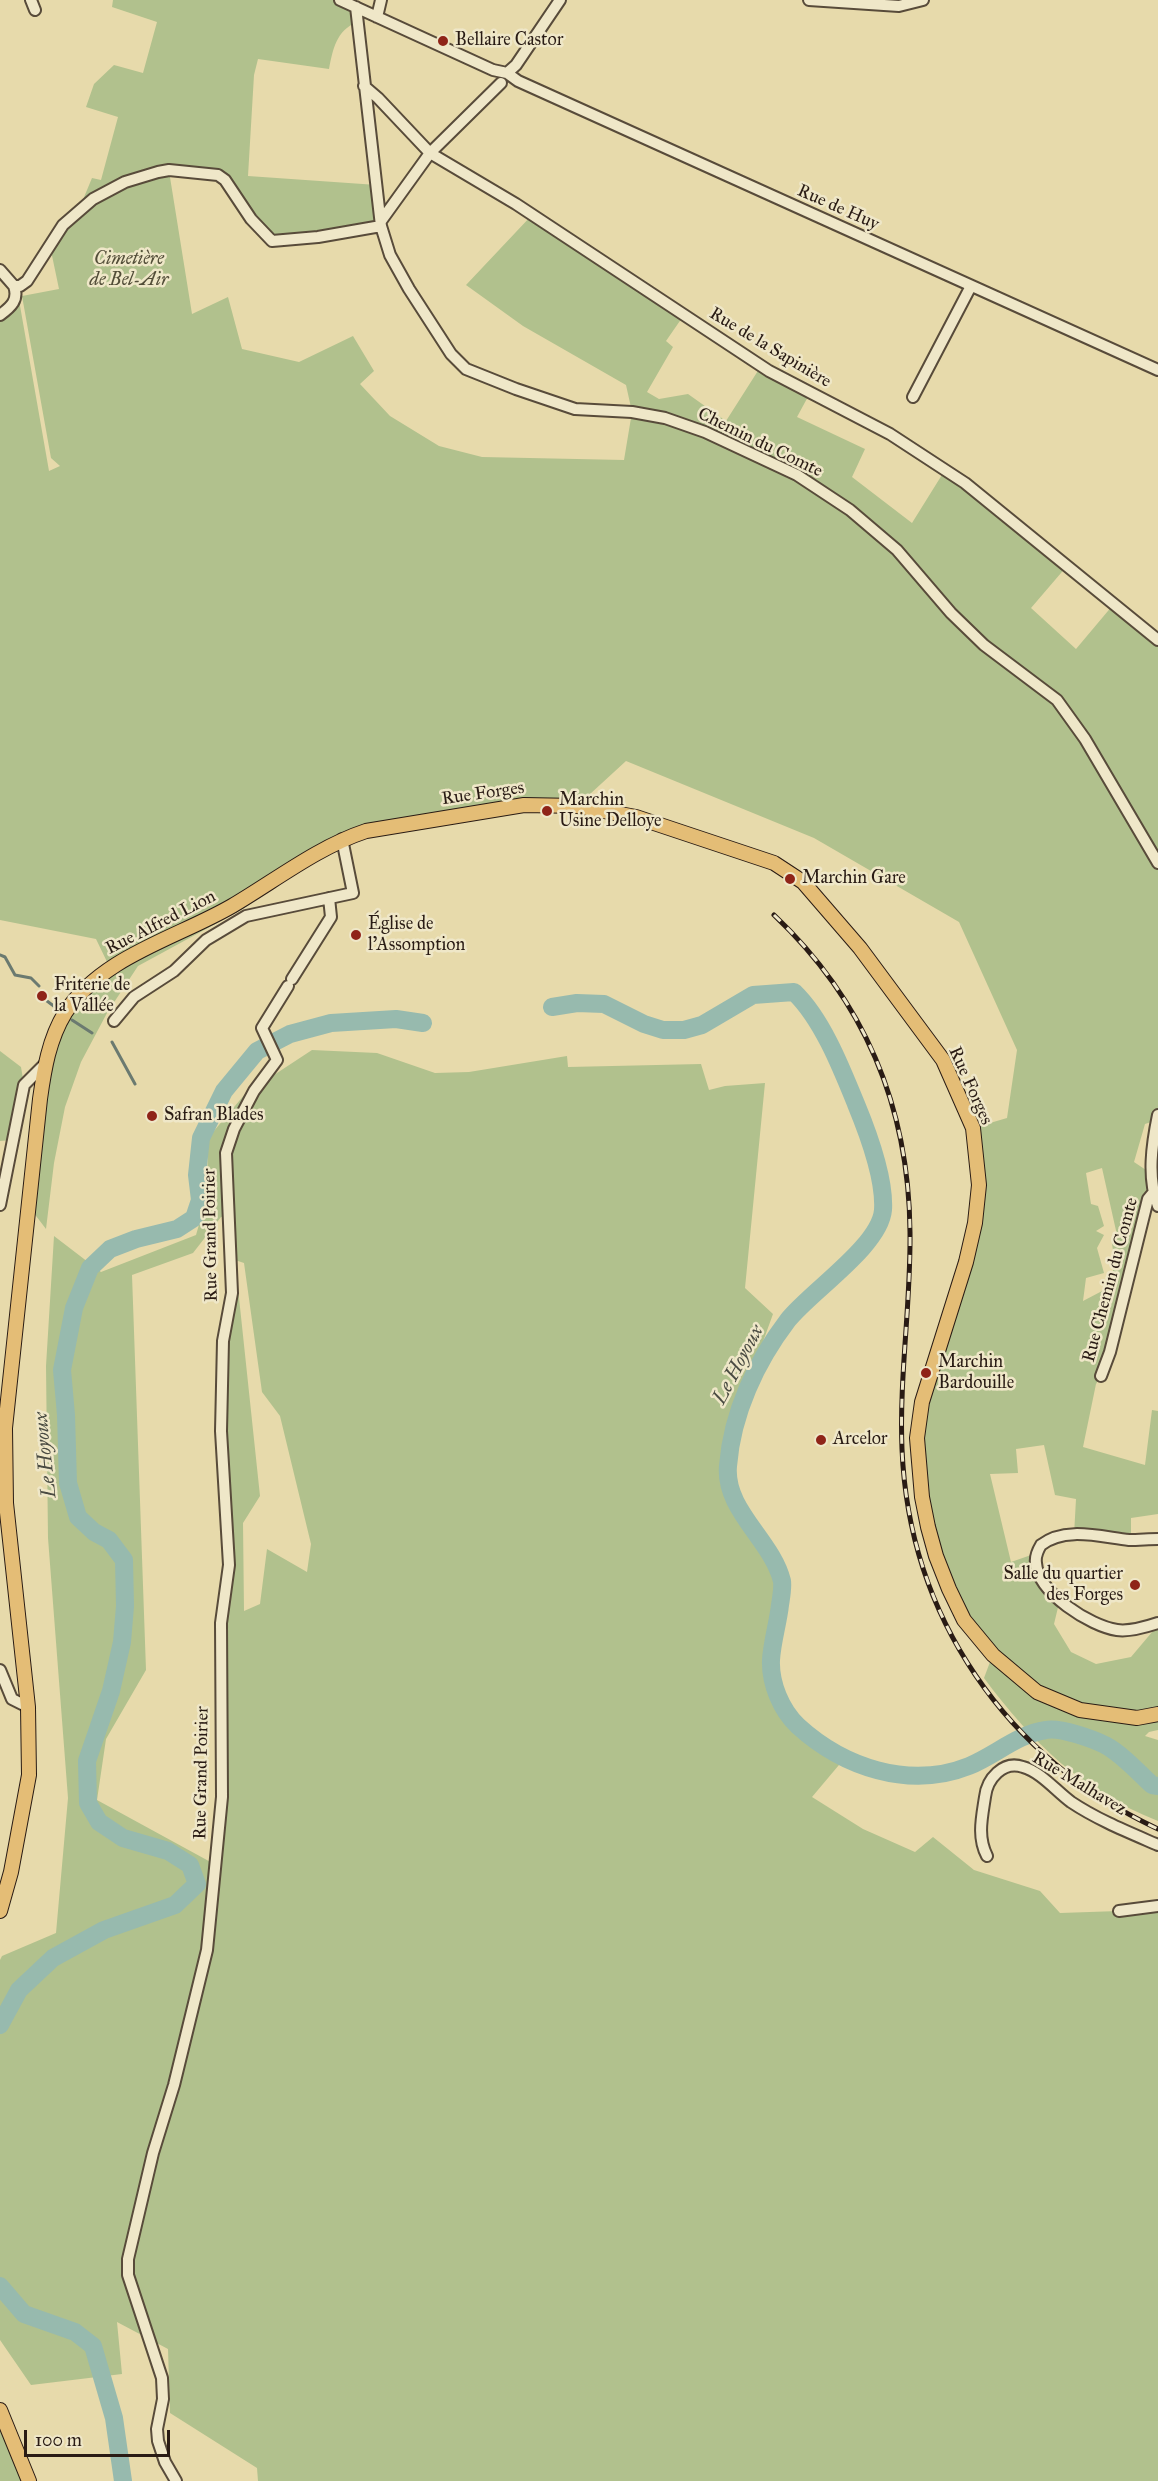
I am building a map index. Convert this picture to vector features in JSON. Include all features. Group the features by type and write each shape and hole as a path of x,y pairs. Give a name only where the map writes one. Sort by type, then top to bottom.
{"main road":[{"name":"Rue Forges","path":"342,839 366,831 524,805 577,806 636,817 774,863 803,882 860,948 944,1060 973,1128 979,1185 975,1223 966,1262 922,1402 917,1438 922,1497 928,1527 949,1589 964,1620 993,1654 1037,1692 1080,1710 1137,1718 1158,1714"},
{"name":"Rue Alfred Lion","path":"0,1911 11,1872 30,1775 27,1707 6,1503 5,1428 45,1064 56,1030 66,1012 90,984 110,968 230,907 342,839"},
{"path":"0,2410 29,2481"}],"street":[{"name":"Rue de Huy","path":"340,0 493,70 507,73 518,81 1158,370"},
{"path":"377,17 381,0"},
{"path":"507,73 516,65 560,0"},
{"path":"808,0 899,6 924,0"},
{"name":"Chemin du Comte","path":"356,7 381,224 390,255 419,306 451,354 466,369 575,409 632,412 665,418 705,432 797,475 850,510 897,550 951,613 984,645 1057,700 1085,739 1158,863"},
{"path":"14,286 20,286 27,281 63,225 93,199 125,182 169,170 218,175 225,180 251,219 272,241 318,237 381,224 430,153 501,83"},
{"name":"Rue de la Sapinière","path":"364,86 430,153 516,204 769,371 890,434 945,470 999,510 1158,640"},
{"path":"0,270 17,293 10,308 0,315"},
{"path":"913,397 971,286"},
{"name":"Rue Alfred Lion","path":"114,1021 134,997 174,971 206,940 246,916 353,893 342,839"},
{"name":"Rue Grand Poirier","path":"176,2481 165,2462 158,2441 163,2399 162,2378 128,2276 128,2259 153,2152 174,2085 207,1950 222,1797 221,1623 230,1565 221,1431 223,1341 232,1293 226,1153 234,1129 254,1091 277,1059 262,1028 331,917 329,898"},
{"path":"0,1204 24,1084 45,1064"},
{"path":"1155,1154 1158,1115"},
{"name":"Rue Chemin du Comte","path":"1155,1154 1153,1192 1158,1206"},
{"name":"Rue Chemin du Comte","path":"1101,1376 1125,1298 1148,1199 1153,1192"},
{"path":"1158,1539 1060,1535 1041,1545 1036,1563 1042,1581 1050,1590 1074,1612 1094,1624 1118,1630 1158,1623"},
{"path":"0,1670 12,1699 27,1707"},
{"name":"Rue Malhavez","path":"987,1856 982,1847 981,1827 986,1790 996,1773 1006,1766 1022,1766 1099,1819 1158,1845"},
{"path":"1119,1911 1158,1906"}],"green space":[{"name":"Cimetière de Bel-Air","path":"113,0 340,0 356,7 357,22 344,30 337,41 329,69 258,59 254,75 248,176 377,185 381,221 272,241 225,180 169,171 192,314 228,297 242,349 299,362 353,336 374,371 360,384 390,416 439,446 482,457 624,460 632,412 626,385 523,326 466,285 532,215 684,315 666,341 673,347 647,392 659,399 688,394 726,421 761,366 810,393 797,417 865,449 852,477 912,523 945,470 1067,566 1031,608 1076,649 1113,605 1158,640 1158,1115 1157,1120 1145,1124 1134,1162 1152,1174 1153,1193 1101,1376 1096,1384 1083,1447 1145,1465 1152,1410 1158,1411 1158,1514 1131,1518 1131,1540 1074,1535 1076,1499 1055,1495 1044,1445 1016,1449 1018,1473 990,1474 1011,1562 1037,1553 1036,1563 1060,1599 1054,1624 1071,1652 1096,1664 1131,1657 1158,1625 1158,1730 1149,1732 1145,1736 1158,1740 1158,1821 1130,1809 1082,1780 1040,1744 1002,1702 984,1678 993,1654 964,1620 936,1556 917,1438 975,1223 973,1128 1007,1118 1017,1050 959,922 814,838 626,761 577,806 524,805 342,839 241,910 138,966 107,1013 81,1062 65,1107 54,1163 46,1229 30,1208 56,1030 110,968 96,939 0,920 0,315 19,300 49,471 60,466 51,458 22,296 59,289 50,246 77,214 92,178 101,180 118,117 86,107 94,84 114,65 143,73 157,22 112,7","holes":["1102,1168 1117,1235 1112,1243 1115,1266 1104,1290 1083,1301 1086,1278 1104,1273 1097,1248 1104,1235 1096,1231 1104,1226 1098,1206 1091,1204 1086,1173"]},
{"path":"312,1050 377,1053 435,1073 469,1072 567,1056 568,1067 701,1064 709,1090 725,1086 765,1083 745,1288 773,1314 733,1424 727,1470 734,1500 758,1534 782,1582 778,1624 771,1661 775,1687 783,1709 796,1725 844,1759 812,1797 863,1829 915,1852 933,1837 974,1870 1040,1891 1060,1913 1119,1911 1158,1906 1158,2481 258,2481 257,2468 170,2413 168,2349 117,2322 122,2374 31,2385 0,2340 0,1960 2,1956 56,1933 68,1798 48,1538 46,1366 54,1236 101,1272 196,1235 207,1197 208,1138 245,1094","holes":["228,1216 232,1293 221,1431 225,1597 216,1865 97,1800 106,1739 146,1670 132,1275 193,1253 221,1217","235,1260 244,1263 262,1392 280,1416 311,1544 307,1572 267,1549 260,1604 244,1611 243,1523 260,1496"]},
{"path":"0,1051 21,1067 24,1085 13,1140 0,1141"},
{"path":"0,2425 24,2481 0,2481"}],"waterway":[{"path":"0,955 5,957 15,975 31,978 39,986"},
{"name":"Le Hoyoux","path":"552,1007 577,1003 604,1004 644,1024 663,1030 684,1030 702,1025 753,995 794,992 804,1003 830,1044 870,1142 883,1198 883,1210 879,1224 858,1253 799,1308 776,1336 756,1371 740,1408 730,1446 728,1466 733,1497 769,1552 782,1581 771,1669 778,1696 792,1720 835,1753 856,1763 900,1775 923,1776 946,1773 969,1766 1036,1732 1059,1730 1105,1745 1124,1758 1152,1785 1158,1786"},
{"path":"47,1001 59,1010"},
{"name":"Le Hoyoux","path":"0,2025 19,1990 53,1958 104,1930 175,1905 197,1884 190,1865 168,1851 123,1838 99,1822 88,1803 87,1761 111,1691 122,1642 125,1606 124,1560 109,1540 94,1532 78,1517 68,1483 62,1370 74,1308 90,1268 110,1249 136,1239 177,1229 194,1218 200,1200 197,1175 201,1138 224,1091 257,1051 290,1034 331,1023 396,1019 423,1023"},
{"path":"72,1020 92,1033"},
{"path":"112,1042 135,1084"},
{"name":"Le Hoyoux","path":"0,2286 24,2314 75,2332 93,2346 114,2418 123,2481"}],"railway":[{"path":"774,915 806,948 834,983 857,1020 876,1059 891,1099 908,1186 910,1232 902,1395 902,1449 909,1511 924,1569 946,1624 976,1675 1012,1722 1055,1763 1104,1799 1158,1829"}],"place":[{"name":"Bellaire Castor","path":"443,41"},
{"name":"Marchin Usine Delloye","path":"547,811"},
{"name":"Marchin Gare","path":"790,879"},
{"name":"Église de l'Assomption","path":"356,935"},
{"name":"Friterie de la Vallée","path":"42,996"},
{"name":"Safran Blades","path":"152,1116"},
{"name":"Marchin Bardouille","path":"926,1373"},
{"name":"Arcelor","path":"821,1440"},
{"name":"Salle du quartier des Forges","path":"1135,1585"}]}
